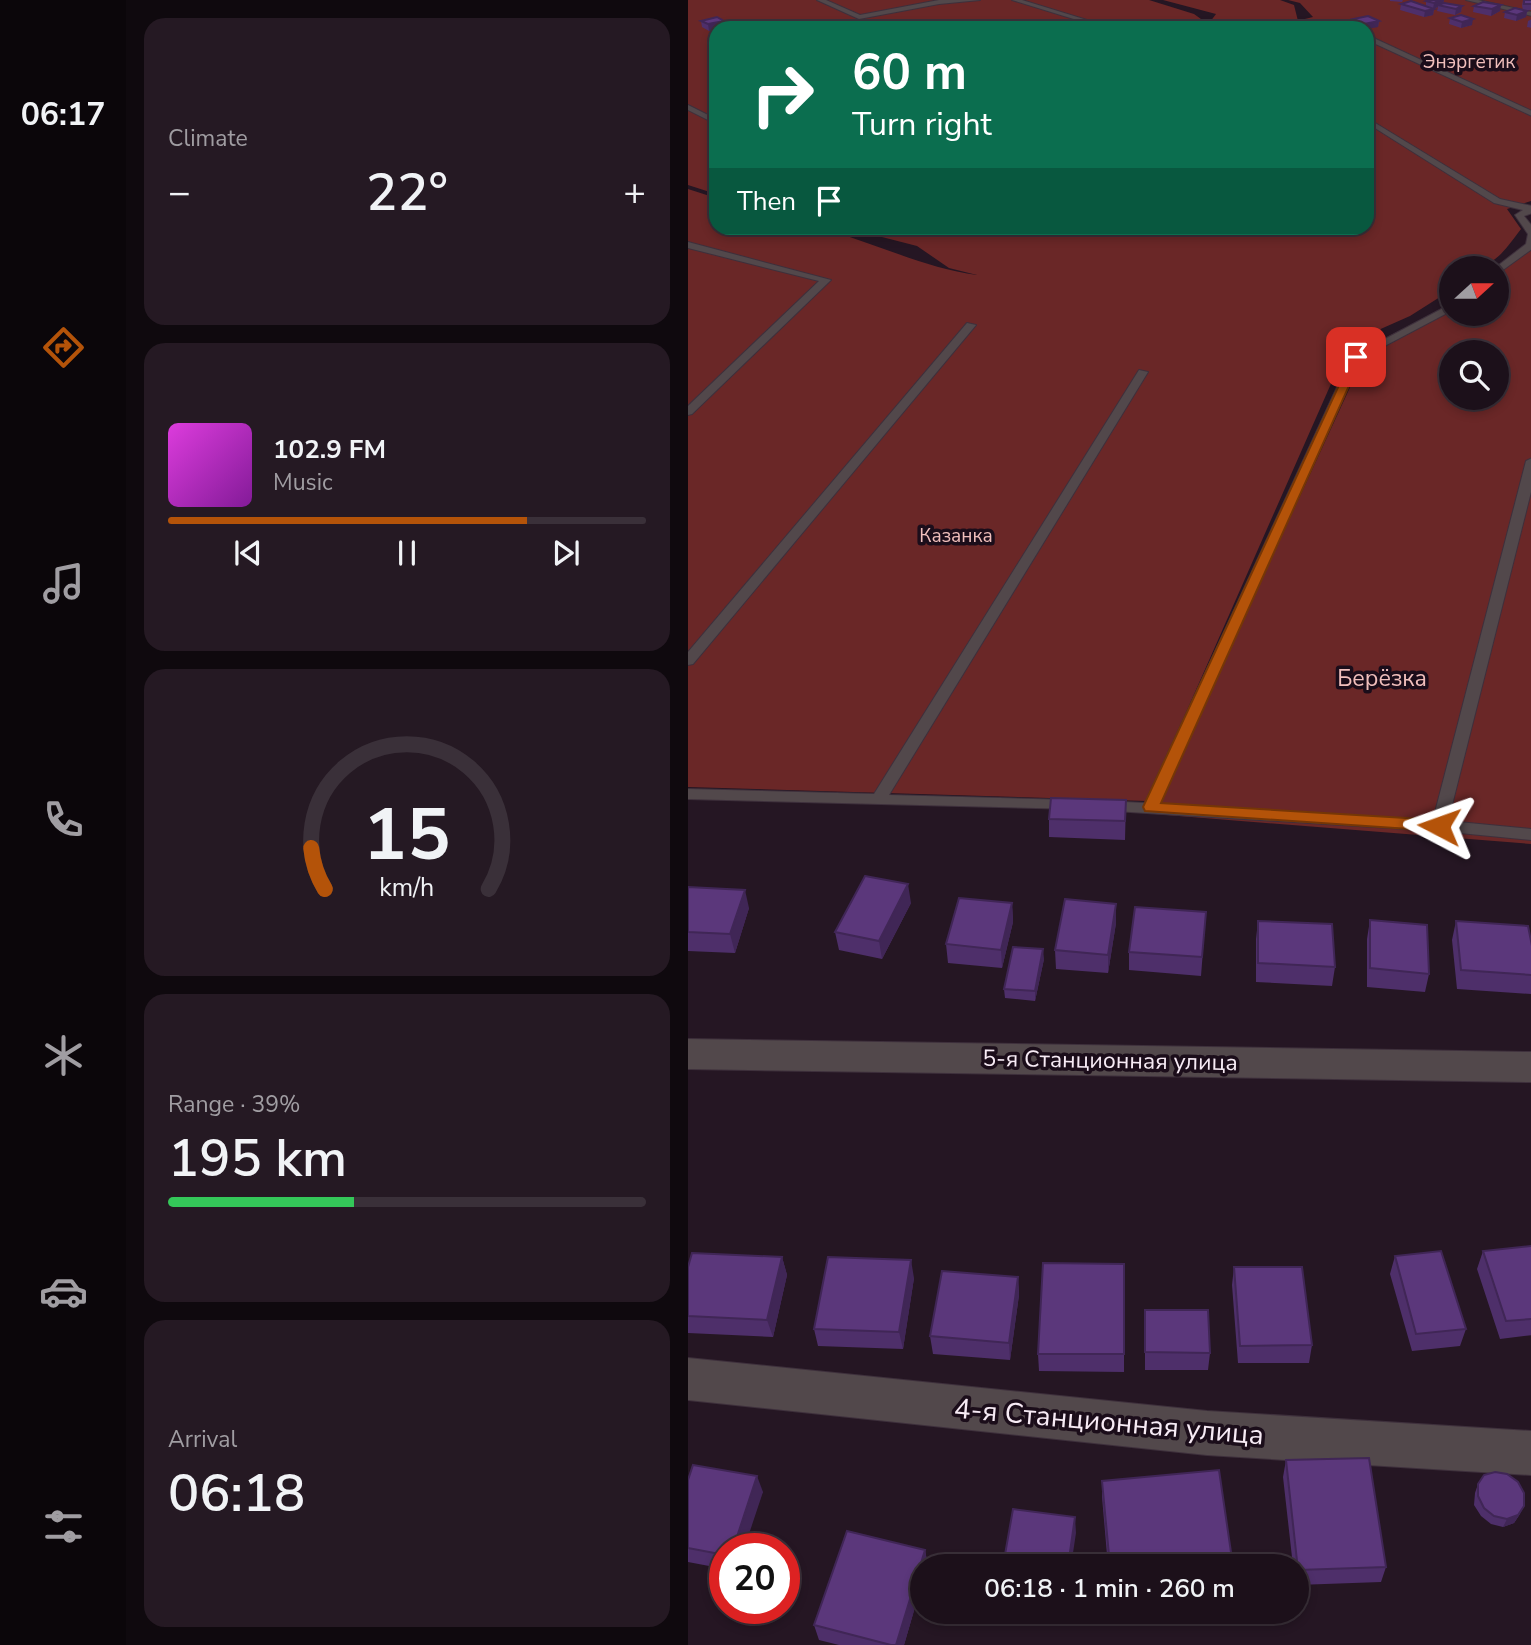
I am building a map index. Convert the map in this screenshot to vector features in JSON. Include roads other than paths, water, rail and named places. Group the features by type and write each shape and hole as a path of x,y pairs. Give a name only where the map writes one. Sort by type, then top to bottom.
{"street":[{"name":"5-я Станционная улица","path":"688,1054 1531,1068"},
{"name":"4-я Станционная улица","path":"688,1379 1207,1433 1531,1453"}],"lane":[{"path":"820,0 859,17 939,2 977,0"},
{"path":"1015,0 1086,21"},
{"path":"1469,0 1531,14"},
{"path":"1374,40 1531,114"},
{"path":"688,107 709,118"},
{"path":"1374,124 1497,201 1531,209"},
{"path":"1374,130 1382,129"},
{"path":"1509,262 1530,245 1531,234 1519,215 1531,209"},
{"path":"688,245 826,280 688,412"},
{"path":"1151,807 1356,357 1439,313"},
{"path":"688,661 971,325"},
{"path":"878,800 1143,372"},
{"path":"1439,826 1531,461"},
{"path":"688,794 1151,807 1439,826 1531,835"}],"park label":[{"name":"Энэргетик","path":"1469,61"},
{"name":"Казанка","path":"956,535"},
{"name":"Берёзка","path":"1382,678"}]}
